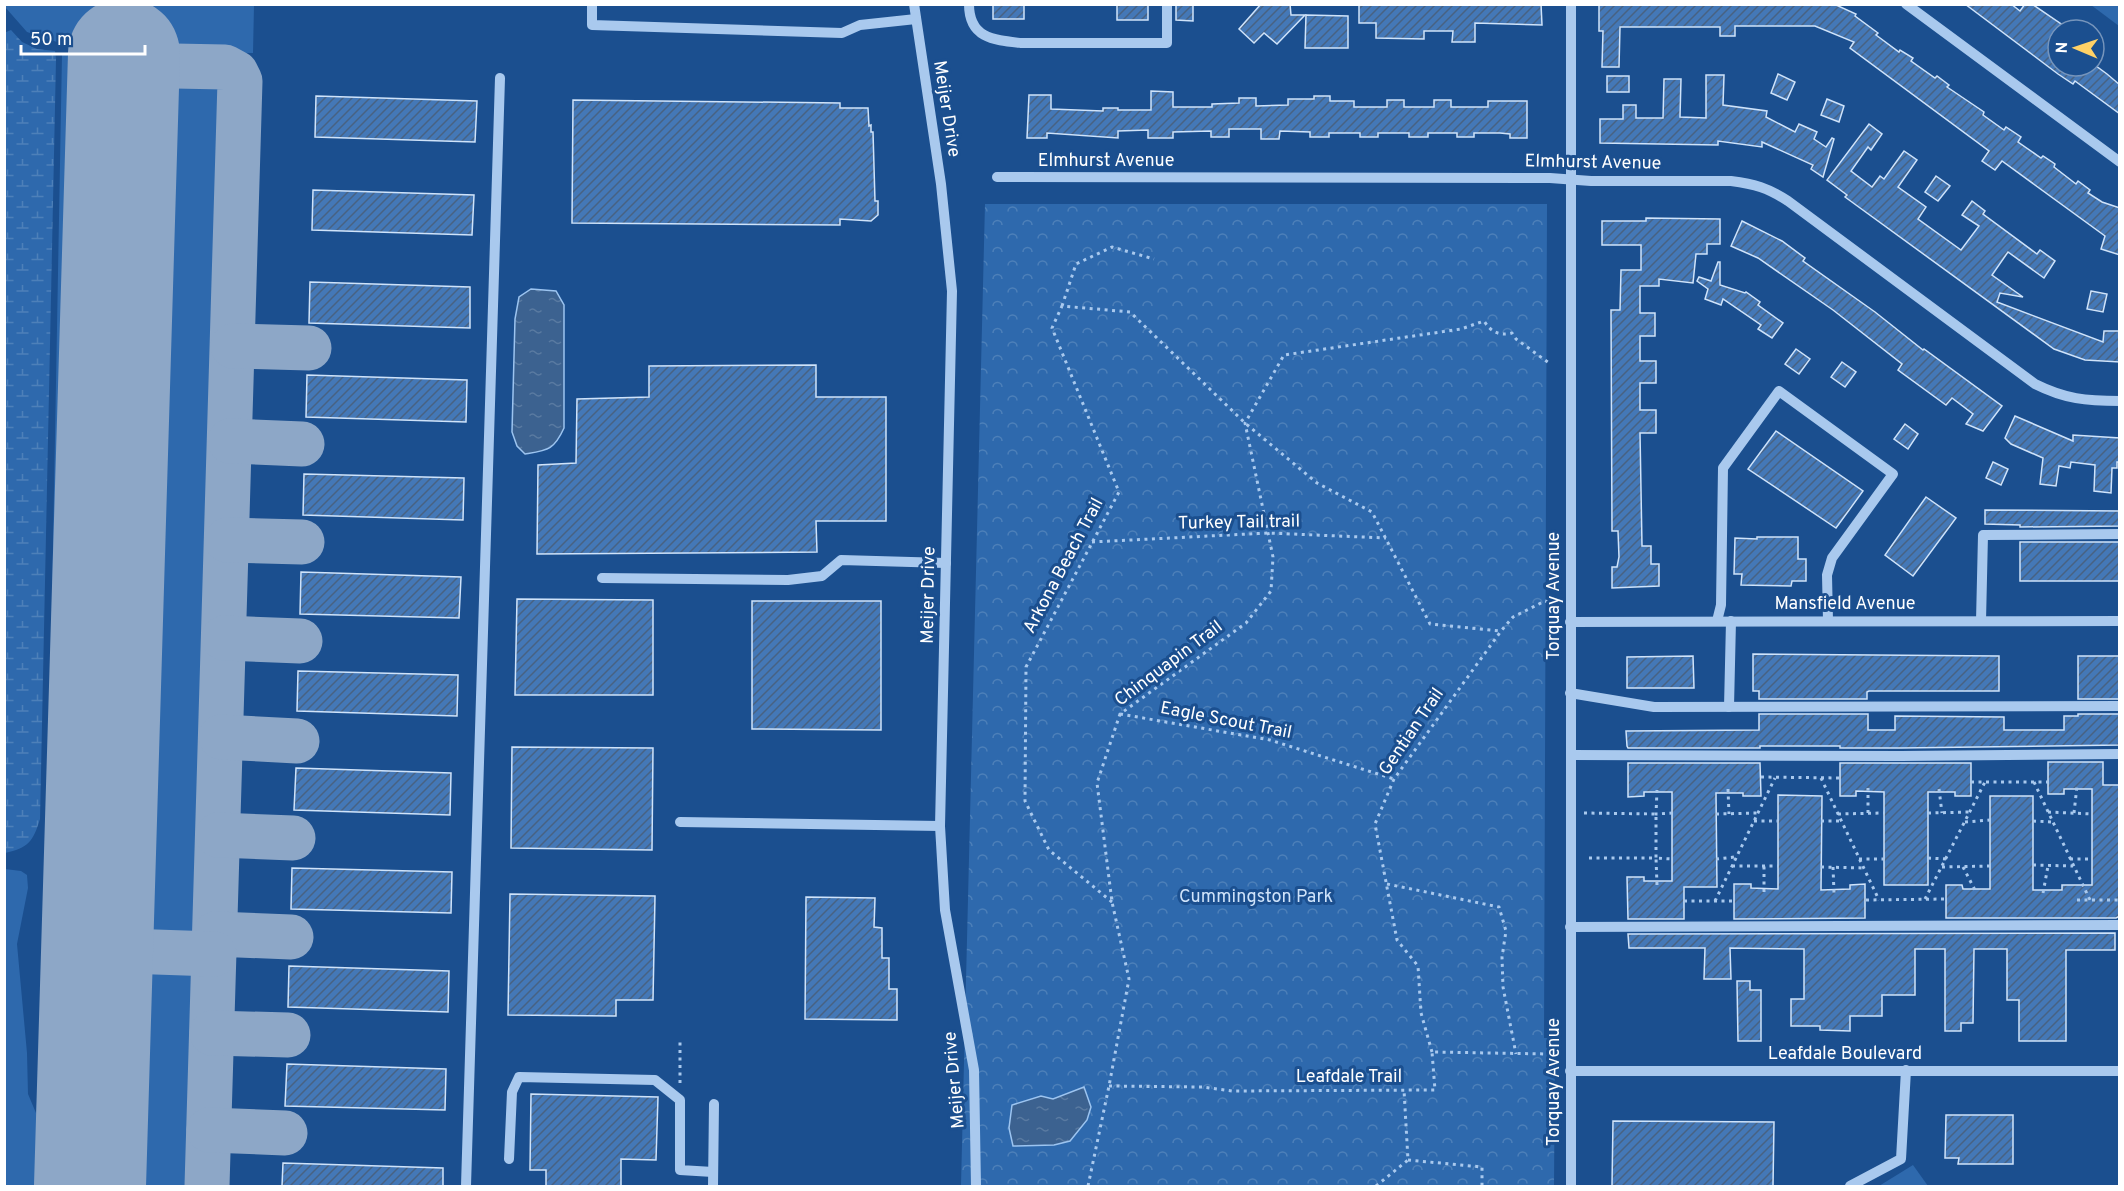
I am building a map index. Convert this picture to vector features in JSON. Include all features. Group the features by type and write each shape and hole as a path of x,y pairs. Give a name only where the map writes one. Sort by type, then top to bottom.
{"street":[{"path":"592,4 592,25 842,33 860,25 916,20"},
{"name":"Meijer Drive","path":"914,4 941,184 952,291 940,826 945,910 974,1070 976,1186"},
{"path":"969,4 969,17 973,26 988,36 1002,41 1021,43 1167,43 1167,4"},
{"name":"Torquay Avenue","path":"1571,4 1569,1071 1571,1186"},
{"path":"1906,4 2120,162"},
{"path":"466,1186 500,78"},
{"name":"Elmhurst Avenue","path":"997,177 1538,178 1731,181 1769,189 2035,384 2079,400 2120,401"},
{"path":"1717,621 1721,605 1723,468 1779,391 1893,474 1832,558 1827,575 1828,621"},
{"path":"1981,621 1983,536 2120,534"},
{"path":"602,578 789,580 822,576 841,560 946,563"},
{"name":"Mansfield Avenue","path":"1570,621 2120,621"},
{"path":"1729,706 1731,621"},
{"path":"1570,693 1654,706 2120,706"},
{"path":"1571,755 2120,754"},
{"path":"680,822 940,826"},
{"path":"1570,927 2120,925"},
{"path":"1850,1186 1902,1159 1906,1070"},
{"name":"Leafdale Boulevard","path":"1569,1071 2120,1071"},
{"path":"509,1159 512,1092 519,1077 655,1080 680,1100 680,1170 713,1172"},
{"path":"713,1186 714,1104"}],"path":[{"path":"1154,259 1112,247 1076,264 1062,306 1130,312 1245,423 1317,483 1372,512 1430,624 1501,631"},
{"name":"Arkona Beach Trail","path":"1062,306 1052,328 1119,492 1026,667 1025,801 1049,850 1112,902"},
{"path":"1245,423 1284,355 1461,329 1484,321 1490,330 1497,333 1512,333 1516,339 1549,363"},
{"name":"Chinquapin Trail","path":"1088,1186 1129,979 1112,902 1096,783 1120,714 1246,623 1271,591 1273,557 1245,423"},
{"name":"Turkey Tail trail","path":"1092,542 1268,533 1386,538"},
{"name":"Gentian Trail","path":"1432,1052 1421,1012 1418,966 1397,940 1375,824 1394,779 1501,631 1513,617 1545,601 1549,602"},
{"name":"Eagle Scout Trail","path":"1120,714 1270,740 1394,779"},
{"path":"1761,777 1840,778"},
{"path":"1715,901 1775,778"},
{"path":"1821,778 1879,900"},
{"path":"1971,782 2048,782"},
{"path":"1925,899 1985,782"},
{"path":"2034,782 2090,900"},
{"path":"2074,813 2078,786"},
{"path":"1868,788 1868,813"},
{"path":"1728,789 1729,814"},
{"path":"1939,789 1942,813"},
{"path":"1657,790 1657,885"},
{"path":"1928,813 1970,812"},
{"path":"2048,812 2092,814"},
{"path":"1571,813 1672,813"},
{"path":"1716,814 1758,813"},
{"path":"1838,814 1884,813"},
{"path":"1754,820 1778,821"},
{"path":"1965,822 1990,820"},
{"path":"1821,821 1841,821"},
{"path":"2033,821 2053,822"},
{"path":"1716,859 1736,857"},
{"path":"1571,858 1672,859"},
{"path":"1928,858 1946,859"},
{"path":"1859,859 1884,859"},
{"path":"2070,859 2092,859"},
{"path":"1732,866 1778,866"},
{"path":"1764,866 1764,892"},
{"path":"1963,866 1976,892"},
{"path":"1942,867 1990,866"},
{"path":"2033,866 2074,866"},
{"path":"2043,893 2048,866"},
{"path":"1821,867 1864,868"},
{"path":"1833,867 1834,893"},
{"path":"1387,884 1499,908 1506,931 1502,957 1503,987 1516,1054"},
{"path":"1866,900 1946,899"},
{"path":"2077,900 2120,900"},
{"path":"1684,901 1734,901"},
{"path":"680,1042 680,1100"},
{"path":"1432,1052 1548,1054"},
{"name":"Leafdale Trail","path":"1109,1086 1202,1087 1232,1091 1435,1090 1432,1052"},
{"path":"1404,1090 1408,1160"},
{"path":"1376,1186 1408,1160 1482,1167 1482,1186"}],"green space":[{"path":"5,4 254,5 253,53 84,51 62,46 57,42 27,32 5,7"},
{"path":"2091,5 2119,5 2119,26"},
{"path":"11,30 22,42 37,49 55,51 56,59 40,819 29,843 5,853 4,33"},
{"path":"62,54 95,58 63,1186 5,1186 5,869 21,871 27,875 28,888 17,944 27,1053 28,1094 36,1113 45,1012 52,995 47,955 47,874"},
{"path":"181,75 225,82 230,128 206,895 198,937 156,942 120,935 146,81"},
{"name":"Cummingston Park","path":"985,204 1547,204 1544,1038 1555,1038 1554,1186 961,1186"},
{"path":"156,961 198,970 203,1009 198,1186 113,1186 119,966"},
{"path":"1913,1165 1928,1186 1879,1186"}],"water":[{"path":"531,289 556,291 564,305 564,428 557,441 549,448 525,454 517,446 512,432 515,319 519,297"},
{"path":"1084,1087 1091,1107 1087,1120 1070,1141 1054,1145 1013,1146 1009,1128 1012,1105 1041,1096 1053,1099"}],"building":[{"path":"1024,4 1024,19 993,19 993,5"},
{"path":"1117,4 1148,4 1148,20 1117,20"},
{"path":"1176,4 1193,4 1193,21 1176,20"},
{"path":"1261,4 1290,4 1291,15 1305,15 1277,44 1264,33 1254,43 1239,29"},
{"path":"1359,4 1541,4 1542,25 1475,23 1475,42 1452,42 1453,31 1424,31 1424,39 1376,38 1376,23 1359,23"},
{"path":"1599,4 1834,4 1856,14 1855,16 1878,33 1876,35 1899,52 1900,50 1913,58 1911,61 1949,85 1947,87 1984,112 1983,115 2004,130 2006,127 2021,137 2018,142 2041,158 2043,156 2055,164 2054,167 2076,184 2078,181 2090,190 2088,193 2102,202 2120,208 2120,255 2101,249 2105,236 2002,161 1995,170 1982,161 1989,151 1850,48 1854,42 1815,26 1735,26 1735,36 1720,36 1720,27 1620,27 1619,67 1602,67 1603,31 1599,31"},
{"path":"1965,4 2011,4 2020,11 2025,4 2032,4 2052,18 2046,18 2046,65"},
{"path":"1306,15 1348,16 1348,48 1305,48"},
{"path":"2106,73 2120,85 2120,114 2075,81 2073,84 2064,78 2106,78"},
{"path":"1778,74 1795,82 1787,100 1771,93"},
{"path":"1706,75 1724,75 1723,105 1767,111 1766,117 1795,132 1799,124 1817,132 1814,139 1826,147 1832,138 1834,139 1823,177 1811,169 1813,165 1762,142 1762,147 1718,141 1718,145 1600,143 1600,119 1623,119 1623,105 1636,105 1636,118 1663,118 1664,79 1681,79 1680,117 1706,118"},
{"path":"1607,76 1629,76 1629,92 1607,92"},
{"path":"1151,91 1173,92 1173,107 1212,107 1212,104 1239,103 1239,98 1256,98 1256,106 1288,105 1288,99 1314,99 1314,96 1330,96 1330,101 1354,101 1354,107 1387,107 1387,100 1404,100 1404,107 1434,107 1434,100 1451,100 1451,107 1488,107 1488,101 1527,101 1527,138 1510,138 1510,134 1500,133 1474,133 1474,137 1457,137 1457,133 1428,133 1428,137 1409,137 1409,133 1378,133 1378,137 1360,137 1360,133 1329,133 1329,137 1310,137 1310,132 1280,131 1279,139 1261,139 1261,129 1229,129 1229,137 1211,137 1211,131 1173,132 1173,138 1148,138 1148,130 1118,131 1118,138 1047,133 1047,138 1027,138 1029,95 1051,95 1051,109 1151,110"},
{"path":"316,96 477,101 475,142 315,137"},
{"path":"1827,99 1844,106 1839,122 1821,115"},
{"path":"573,100 840,103 840,108 868,108 869,126 871,125 871,132 873,132 875,201 878,201 878,215 871,221 840,219 840,225 572,223"},
{"path":"1869,124 1882,134 1871,150 1868,147 1851,171 1872,187 1880,176 1884,179 1904,151 1917,160 1898,187 1926,207 1918,219 1961,250 1979,226 1962,215 1972,201 1985,211 1983,214 2037,254 2040,250 2055,261 2044,278 2008,252 1992,275 2023,297 2000,293 1997,302 2103,342 2104,331 2120,331 2120,362 2085,360 2054,349 1845,197 1847,195 1827,180"},
{"path":"1936,176 1950,186 1938,201 1925,192"},
{"path":"313,190 474,195 472,235 312,230"},
{"path":"1646,218 1720,219 1720,244 1707,244 1707,254 1696,254 1693,283 1659,279 1659,286 1640,286 1640,313 1655,313 1655,336 1640,336 1640,361 1656,361 1656,383 1640,383 1640,410 1656,410 1656,433 1640,433 1642,546 1651,546 1651,564 1659,564 1659,586 1612,588 1612,567 1617,567 1619,557 1618,531 1612,531 1611,310 1620,310 1621,270 1641,270 1641,245 1602,245 1602,221 1646,221"},
{"path":"1742,221 1782,241 1805,258 1803,261 2002,406 1983,431 1966,424 1973,414 1952,398 1946,405 1898,370 1902,364 1833,310 1758,258 1731,246"},
{"path":"1718,262 1720,262 1720,285 1746,292 1760,302 1758,305 1783,323 1772,338 1758,329 1761,325 1723,299 1721,305 1705,299 1708,289 1697,281 1699,277 1711,281"},
{"path":"310,282 470,287 470,328 309,323"},
{"path":"2091,291 2107,294 2103,312 2087,309"},
{"path":"1796,349 1810,359 1799,374 1785,364"},
{"path":"1842,362 1856,372 1845,387 1831,377"},
{"path":"816,365 816,397 886,397 886,521 816,521 817,552 537,554 538,465 576,463 577,399 649,397 649,366"},
{"path":"307,375 467,380 466,422 306,417"},
{"path":"2015,416 2073,441 2073,435 2120,438 2120,462 2117,462 2117,468 2112,468 2111,493 2094,491 2095,465 2071,462 2070,468 2059,466 2056,486 2040,484 2043,458 2011,444 2005,438"},
{"path":"1905,424 1918,434 1908,449 1894,439"},
{"path":"1776,431 1863,491 1836,528 1748,469"},
{"path":"1993,462 2008,469 2001,485 1986,478"},
{"path":"304,474 464,478 463,520 303,515"},
{"path":"1926,497 1956,518 1913,576 1885,555"},
{"path":"1985,510 2120,511 2120,526 2020,527 2020,525 1985,524"},
{"path":"1757,537 1798,537 1798,559 1806,559 1806,581 1792,581 1791,586 1741,585 1742,574 1734,574 1735,538 1757,539"},
{"path":"2020,542 2120,542 2120,581 2020,581"},
{"path":"301,572 461,577 459,618 300,614"},
{"path":"517,599 653,600 653,695 515,695"},
{"path":"752,601 881,601 881,730 752,729"},
{"path":"1753,654 1999,656 1999,691 1869,691 1867,699 1759,699 1759,691 1753,691"},
{"path":"1693,656 1694,688 1627,688 1627,657"},
{"path":"2078,656 2120,656 2120,699 2078,699"},
{"path":"298,671 458,675 457,716 297,711"},
{"path":"1759,714 1868,714 1868,730 1895,730 1895,716 2004,717 2004,730 2064,730 2064,716 2120,714 2120,745 1901,748 1760,746 1760,748 1628,748 1627,746 1626,731 1759,730"},
{"path":"512,747 653,748 652,850 511,848"},
{"path":"2048,762 2103,762 2103,785 2120,785 2120,916 2116,918 1946,918 1946,885 1962,885 1963,889 1990,889 1990,796 2033,796 2033,890 2062,890 2062,885 2092,885 2092,789 2064,789 2064,794 2048,794"},
{"path":"1628,763 1760,763 1761,796 1716,793 1717,887 1684,887 1684,919 1628,919 1627,877 1644,877 1644,881 1672,881 1672,792 1644,792 1644,796 1628,797"},
{"path":"1840,763 1971,763 1971,796 1955,796 1955,792 1928,792 1928,885 1884,885 1884,792 1856,791 1856,796 1840,796"},
{"path":"296,768 451,773 450,815 294,810"},
{"path":"1778,795 1822,796 1821,890 1850,889 1850,885 1865,884 1865,918 1734,919 1734,884 1751,884 1751,888 1778,889"},
{"path":"292,868 452,872 451,913 291,909"},
{"path":"510,894 655,896 653,1000 616,1000 616,1016 508,1015"},
{"path":"806,897 875,898 874,927 882,928 882,958 889,958 889,989 897,989 897,1020 805,1019"},
{"path":"2115,933 2115,950 2066,950 2066,1041 2019,1041 2019,1000 2007,1000 2007,949 1974,949 1973,1023 1961,1023 1961,1031 1945,1031 1945,949 1915,949 1915,995 1882,995 1882,1016 1850,1016 1850,1031 1820,1030 1820,1026 1791,1026 1791,999 1804,999 1804,949 1730,948 1731,979 1704,979 1705,948 1629,948 1628,934"},
{"path":"289,966 449,971 448,1012 288,1007"},
{"path":"1737,981 1750,981 1750,990 1761,990 1761,1041 1738,1041"},
{"path":"287,1064 446,1069 445,1110 285,1106"},
{"path":"531,1094 658,1097 656,1160 621,1159 621,1186 546,1186 546,1170 530,1170"},
{"path":"1946,1115 2013,1115 2013,1164 1958,1164 1959,1158 1945,1158"},
{"path":"1613,1121 1774,1122 1773,1186 1612,1186"},
{"path":"283,1163 443,1168 443,1186 282,1186"}],"taxiway":[{"path":"124,65 225,67 236,73 240,81 207,1186"},
{"path":"233,346 309,348"},
{"path":"230,441 302,444"},
{"path":"227,540 302,542"},
{"path":"224,638 300,641"},
{"path":"221,737 297,741"},
{"path":"218,835 293,838"},
{"path":"215,934 291,937"},
{"path":"97,950 214,954"},
{"path":"212,1033 288,1035"},
{"path":"209,1130 285,1133"}],"runway":[{"path":"90,1186 124,54"}]}
